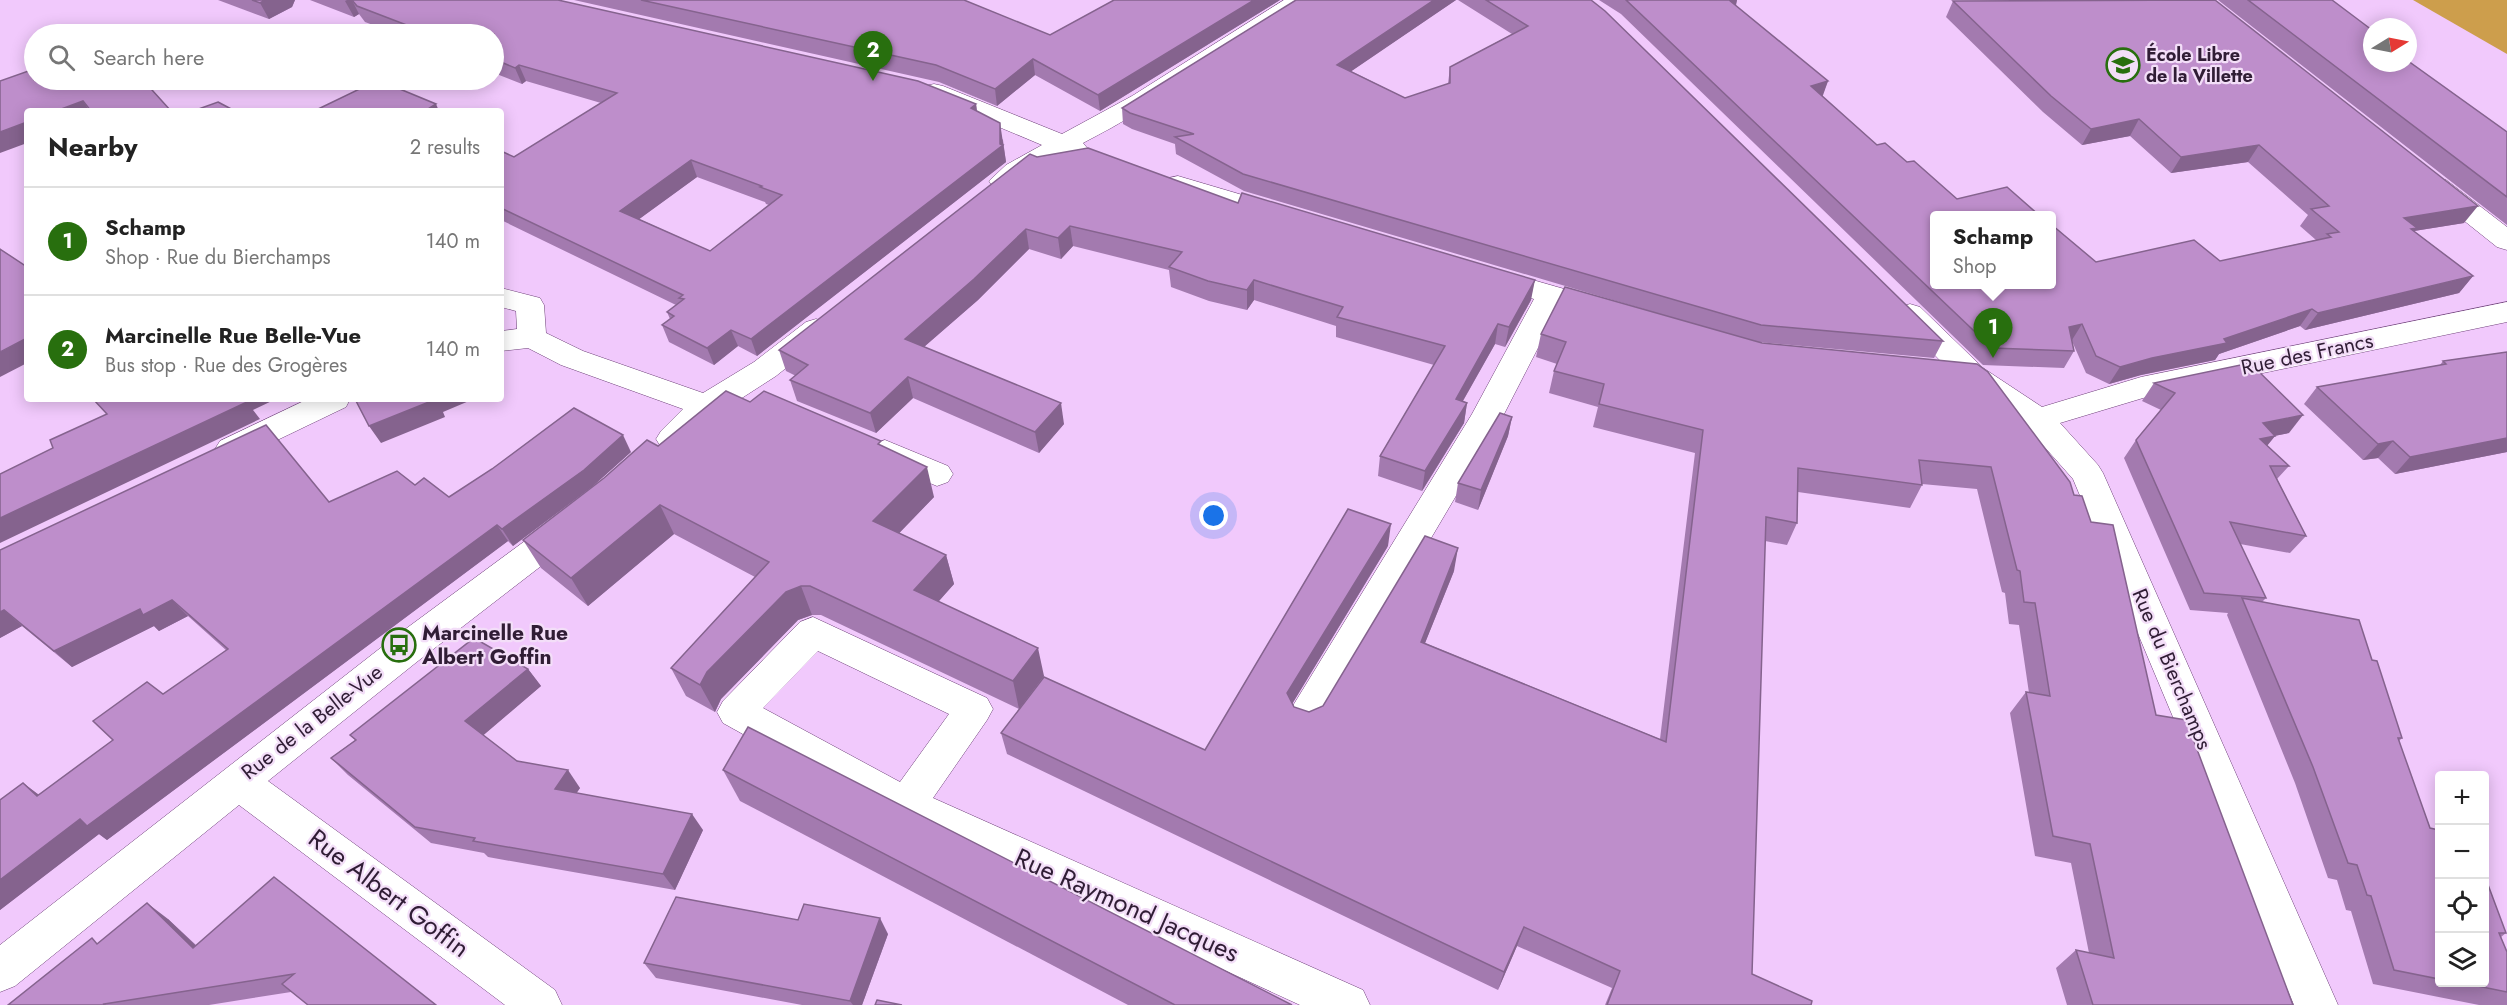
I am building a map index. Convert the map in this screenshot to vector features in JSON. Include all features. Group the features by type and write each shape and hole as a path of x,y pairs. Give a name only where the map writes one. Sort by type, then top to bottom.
{"street":[{"path":"980,199 1017,170 1118,115 1256,24 1301,0"},
{"path":"907,84 930,89 1104,161"},
{"path":"2414,168 2507,241"},
{"path":"1149,175 1305,223"},
{"path":"1462,269 1630,318"},
{"path":"1307,715 1486,418 1551,295"},
{"path":"504,298 530,305 532,338"},
{"name":"Rue du Bierchamps","path":"1894,298 1972,375 2038,419 2087,473 2316,1005"},
{"path":"645,464 719,397 765,369 840,310"},
{"name":"Rue des Francs","path":"2038,419 2141,388 2507,312"},
{"path":"504,341 532,338 572,357 719,397 764,402"},
{"path":"1928,371 1972,375"},
{"path":"205,461 329,402"},
{"path":"862,442 937,474"},
{"name":"Rue de la Belle-Vue","path":"0,971 405,650 588,512"},
{"name":"Rue Raymond Jacques","path":"906,805 974,709 813,632 736,712 906,805 1348,1005"},
{"name":"Rue Albert Goffin","path":"238,781 540,1005"}],"shaded area":[{"path":"2413,0 2507,0 2507,54"}],"building":[{"path":"352,0 558,0 918,81 976,104 971,108 1000,123 1000,144 1003,145 751,339 731,330 707,348 662,325 674,316 667,312 684,299 679,298 683,295 504,209 504,152 514,157 617,93 519,65 515,68 504,63 504,24 404,24 357,6","holes":["691,160 762,186 760,187 782,195 710,251 620,211"]},
{"path":"641,0 964,0 1050,35 1114,0 1254,0 1098,95 1033,59 995,89 936,65"},
{"path":"1296,0 1434,0 1337,65 1405,98 1450,83 1450,67 1528,26 1486,0 1591,0 1605,11 1943,341 1761,325 1243,174 1175,137 1194,134 1130,113 1122,108"},
{"path":"1626,0 1729,0 1828,81 1811,86 1877,145 1885,143 1907,162 1914,161 1957,199 2007,187 2034,211 1930,211 1930,289 2056,289 2056,228 2096,262 2194,240 2220,261 2331,237 2327,234 2339,232 2311,209 2329,206 2259,145 2181,157 2139,119 2091,129 2051,96 1953,1 2215,0 2478,206 2404,218 2417,228 2411,229 2473,276 2318,313 2312,309 2224,339 2227,343 2120,367 2096,356 2082,324 2069,327 2074,351 1992,348"},
{"path":"2248,0 2332,0 2363,23 2363,72 2417,72 2417,67 2507,132 2507,197"},
{"path":"24,73 24,90 152,90 168,108 89,108 83,101 64,108 24,108 24,123 0,132 0,81"},
{"path":"357,90 402,90 436,104 430,108 320,108"},
{"path":"218,102 229,108 201,108"},
{"path":"1088,148 1238,203 1242,193 1535,280 1509,327 1498,324 1456,399 1467,403 1425,471 1380,456 1445,346 1337,317 1343,307 1254,280 1247,290 1208,281 1169,267 1182,252 1070,226 1058,238 1026,229 974,279 905,339 1061,403 1035,432 908,377 870,413 790,380 808,365 779,350 1030,154 1037,157"},
{"path":"0,249 24,265 24,340 0,352"},
{"path":"1565,287 1762,343 1977,364 1988,372 2070,482 2074,495 2082,496 2091,522 2113,525 2156,715 2186,720 2293,1005 2093,1005 2076,950 2114,958 2090,844 2053,836 2026,692 2050,696 2035,603 2024,602 2020,571 2017,570 1991,467 1919,460 1922,485 1798,468 1797,523 1766,517 1752,974 1812,1001 1811,1005 1607,1005 1620,971 1524,927 1504,972 1001,733 1044,677 1205,750 1348,509 1391,524 1287,693 1294,707 1309,712 1323,706 1425,536 1458,548 1421,642 1666,742 1703,430 1599,404 1604,384 1554,371 1566,342 1541,334"},
{"path":"2507,352 2507,438 2410,457 2393,441 2378,444 2317,387 2446,364 2443,361"},
{"path":"2250,363 2303,415 2263,423 2275,436 2260,439 2289,466 2270,466 2306,536 2230,522 2266,598 2204,593 2136,440 2175,393 2154,383"},
{"path":"726,391 750,402 764,391 881,441 878,444 927,467 873,521 946,555 914,590 1038,648 1013,681 810,586 801,586 786,592 707,672 700,685 671,668 769,562 660,505 571,578 523,540 604,478 647,440 658,446"},
{"path":"96,402 247,402 0,518 0,474 53,448 50,440 107,414"},
{"path":"357,402 429,402 369,426"},
{"path":"574,408 623,435 584,470 502,529 497,525 87,826 80,819 0,880 0,800 23,783 37,796 113,740 93,721 147,682 163,694 228,649 172,600 143,615 140,609 54,651 4,610 0,612 0,550 266,425 329,502 397,471 415,485 424,478 449,497 492,469"},
{"path":"1500,413 1512,417 1481,490 1458,483"},
{"path":"2242,598 2359,620 2372,660 2377,661 2402,738 2398,738 2430,828 2435,829 2435,978 2394,970 2371,896 2367,895 2357,865 2348,863 2313,767"},
{"path":"474,638 528,669 465,721 517,761 568,770 555,789 692,814 663,874 473,841 475,838 415,827 331,758 356,740 350,735"},
{"path":"748,727 1292,1005 1175,1005 723,770"},
{"path":"274,877 436,1005 308,1005 282,984 294,974 105,1005 8,1005 92,938 97,944 147,903 193,948"},
{"path":"2489,887 2506,933 2499,933 2507,952 2507,992 2482,987 2489,987"},
{"path":"676,897 798,920 804,904 880,918 850,1001 644,963"},
{"path":"877,1000 902,1005 875,1005"}],"place":[{"name":"École Libre de la Villette","path":"2123,65"},
{"name":"Marcinelle Rue Belle-Vue","path":"873,81"},
{"name":"Schamp","path":"1993,358"},
{"name":"Marcinelle Rue Albert Goffin","path":"399,645"}]}
